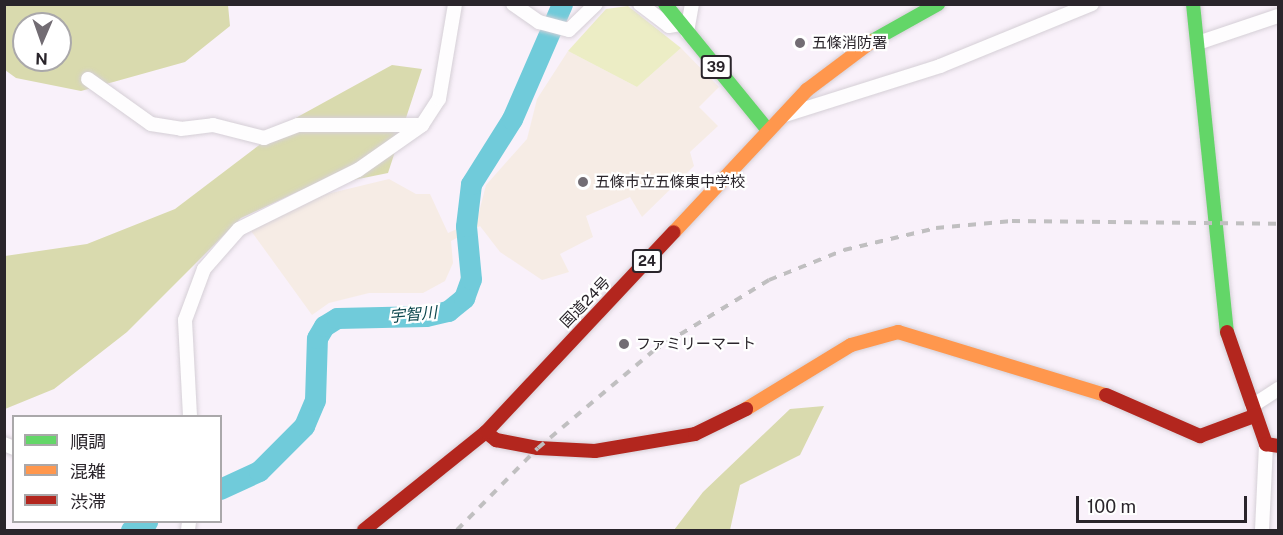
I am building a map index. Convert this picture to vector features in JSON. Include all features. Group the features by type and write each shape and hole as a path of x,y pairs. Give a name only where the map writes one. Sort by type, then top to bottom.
{"main road":[{"name":"39","path":"665,4 767,129"},
{"name":"国道24号","path":"364,531 486,432 781,115 857,50 938,4"},
{"path":"1193,4 1227,335 1253,411 1272,445"},
{"path":"486,432 496,440 538,448 595,451 695,434 737,415 851,345 898,332 977,360 1090,388 1200,436 1253,411"}],"street":[{"path":"190,415 185,320 219,248 239,229 358,170 422,125 439,99 455,4"},
{"path":"513,4 539,22 569,30 596,4"},
{"path":"640,4 669,26 683,28 692,4"},
{"path":"781,115 812,111 940,66 1092,4"},
{"path":"1198,43 1275,17 1267,4"},
{"path":"88,80 151,124 181,129 213,125 264,138 298,125 422,125"},
{"path":"1253,411 1278,389"},
{"path":"1262,531 1272,445"}],"shaded area":[{"name":"五條市立五條東中学校","path":"681,48 719,87 699,107 718,126 690,152 694,166 642,217 630,197 586,216 593,237 560,254 569,272 542,280 500,252 480,226 451,241 453,263 445,281 423,293 369,293 329,303 312,315 249,228 298,201 389,179 416,194 430,194 448,233 477,220 486,185 527,139 537,99 568,51 637,87"}],"green space":[{"path":"5,5 228,5 230,26 185,62 81,91 16,78 5,70"},
{"path":"628,6 681,48 637,87 568,51 606,9"},
{"path":"392,65 422,69 388,173 299,191 241,218 127,332 54,389 5,409 5,256 87,244 175,209 292,120"},
{"path":"824,406 800,455 740,485 730,530 674,530 703,492 790,409"}],"waterway":[{"name":"宇智川","path":"222,488 259,471 304,426 315,400 317,338 324,326 337,318 426,316 448,311 464,298 471,279 466,226 471,184 512,119 562,4"},
{"name":"宇智川","path":"131,530 145,523"}],"railway":[{"path":"457,530 538,448 653,351 769,280 844,250 936,228 1012,221 1278,224"}],"traffic: fast":[{"path":"665,4 767,129"},
{"path":"872,41 938,4"},
{"path":"1193,4 1227,332"}],"traffic: slow":[{"path":"674,232 807,90 872,41"},
{"path":"746,409 851,345 898,332 1106,395"}],"traffic: jam":[{"path":"364,530 486,432 674,232"},
{"path":"1227,332 1266,444 1278,446"},
{"path":"1106,395 1200,436 1254,416"},
{"path":"486,432 496,440 538,448 595,451 695,434 746,409"}],"place":[{"name":"五條消防署","path":"800,43"},
{"name":"五條市立五條東中学校","path":"583,182"},
{"name":"ファミリーマート","path":"624,344"}]}
